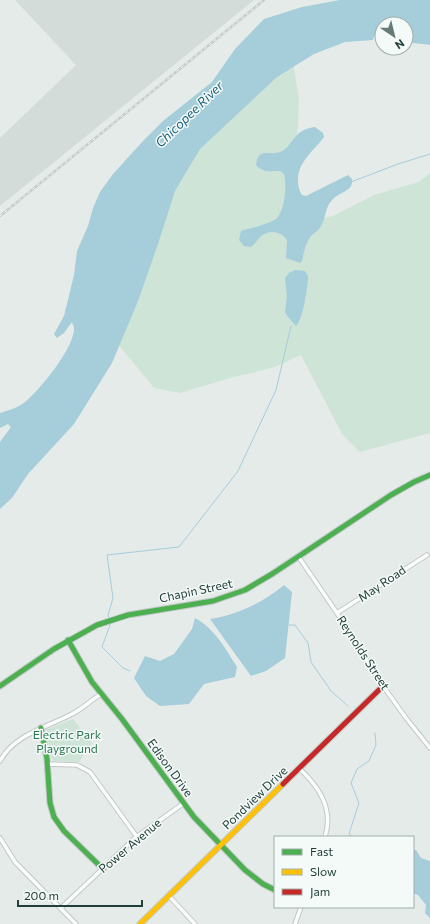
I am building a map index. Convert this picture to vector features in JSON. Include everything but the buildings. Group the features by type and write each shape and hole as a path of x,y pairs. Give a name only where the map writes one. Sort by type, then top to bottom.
{"street":[{"name":"Chapin Street","path":"0,686 68,640 106,621 205,601 235,593 259,582 389,496 417,480 430,475"},
{"name":"May Road","path":"337,613 427,555"},
{"name":"Reynolds Street","path":"298,556 384,686 406,718 430,748"},
{"name":"Edison Drive","path":"68,640 83,669 201,825 221,844 244,870 263,884 274,890"},
{"name":"Pondview Drive","path":"140,924 384,686"},
{"path":"0,761 5,753 14,744 30,733 76,712 101,694"},
{"path":"41,728 47,764 50,803 54,817 64,830 103,869"},
{"path":"47,764 77,765 90,772 137,837"},
{"path":"300,769 312,781 324,801 327,817 325,836"},
{"name":"Power Avenue","path":"61,908 137,837 184,803"},
{"path":"0,838 15,862 76,924"},
{"path":"169,896 194,924"},
{"path":"295,924 300,908"}],"shaded area":[{"path":"15,0 254,0 0,206 0,138 76,65"}],"green space":[{"path":"293,61 299,100 298,126 290,175 305,222 333,216 374,195 419,182 430,173 430,433 360,452 342,434 301,355 275,367 230,378 180,393 154,388 117,343 182,163"},
{"name":"Electric Park Playground","path":"73,719 92,743 79,762 54,761 50,755 46,730"}],"water":[{"name":"Chicopee River","path":"340,0 430,0 430,45 414,43 414,16 374,16 373,40 345,42 314,54 277,77 200,149 175,191 138,301 112,363 74,424 28,474 12,498 0,509 0,442 11,427 8,424 0,428 0,413 13,409 25,402 56,368 69,346 74,328 72,322 64,333 57,338 54,334 64,316 74,275 77,251 100,192 113,174 163,121 212,82 235,49 264,19 302,7"},
{"path":"315,127 323,133 324,137 307,157 301,167 298,180 302,195 306,196 348,175 352,179 351,186 331,201 321,226 308,240 302,261 300,263 286,258 287,240 282,235 275,232 263,234 251,247 244,246 239,240 241,231 275,220 280,213 284,202 284,174 280,171 267,171 259,168 256,165 257,159 264,153 276,153 285,150 301,131"},
{"path":"295,270 305,271 308,276 303,311 296,326 285,312 287,296 285,278 289,273"},
{"path":"284,585 292,592 285,658 266,671 251,676 210,619 250,607 268,597"},
{"path":"195,618 208,627 224,646 237,667 235,677 204,684 189,704 160,706 146,696 134,678 145,656 160,661 174,654 192,629"},
{"path":"414,850 416,850 421,858 430,861 430,918 425,913 426,905 418,895 414,893"}],"waterway":[{"path":"351,182 398,164 430,154"},
{"path":"109,618 108,615 113,598 107,555 179,547 238,471 276,390 291,326"},
{"path":"110,623 102,647 123,668 130,671"},
{"path":"289,625 295,625 308,643 311,662 331,691 348,706"},
{"path":"352,836 349,834 359,803 351,783 357,769 369,761 376,745 375,733"}],"railway":[{"path":"0,216 264,0"}],"traffic: fast":[{"path":"0,686 54,649 97,625 128,615 213,601 245,590 272,574 391,495 430,475"},
{"path":"68,640 92,682 122,719 194,817 245,870 263,884 274,890"},
{"path":"41,728 47,759 50,803 54,817 64,831 103,869"}],"traffic: slow":[{"path":"140,924 283,784"}],"traffic: jam":[{"path":"283,784 383,686"}]}
